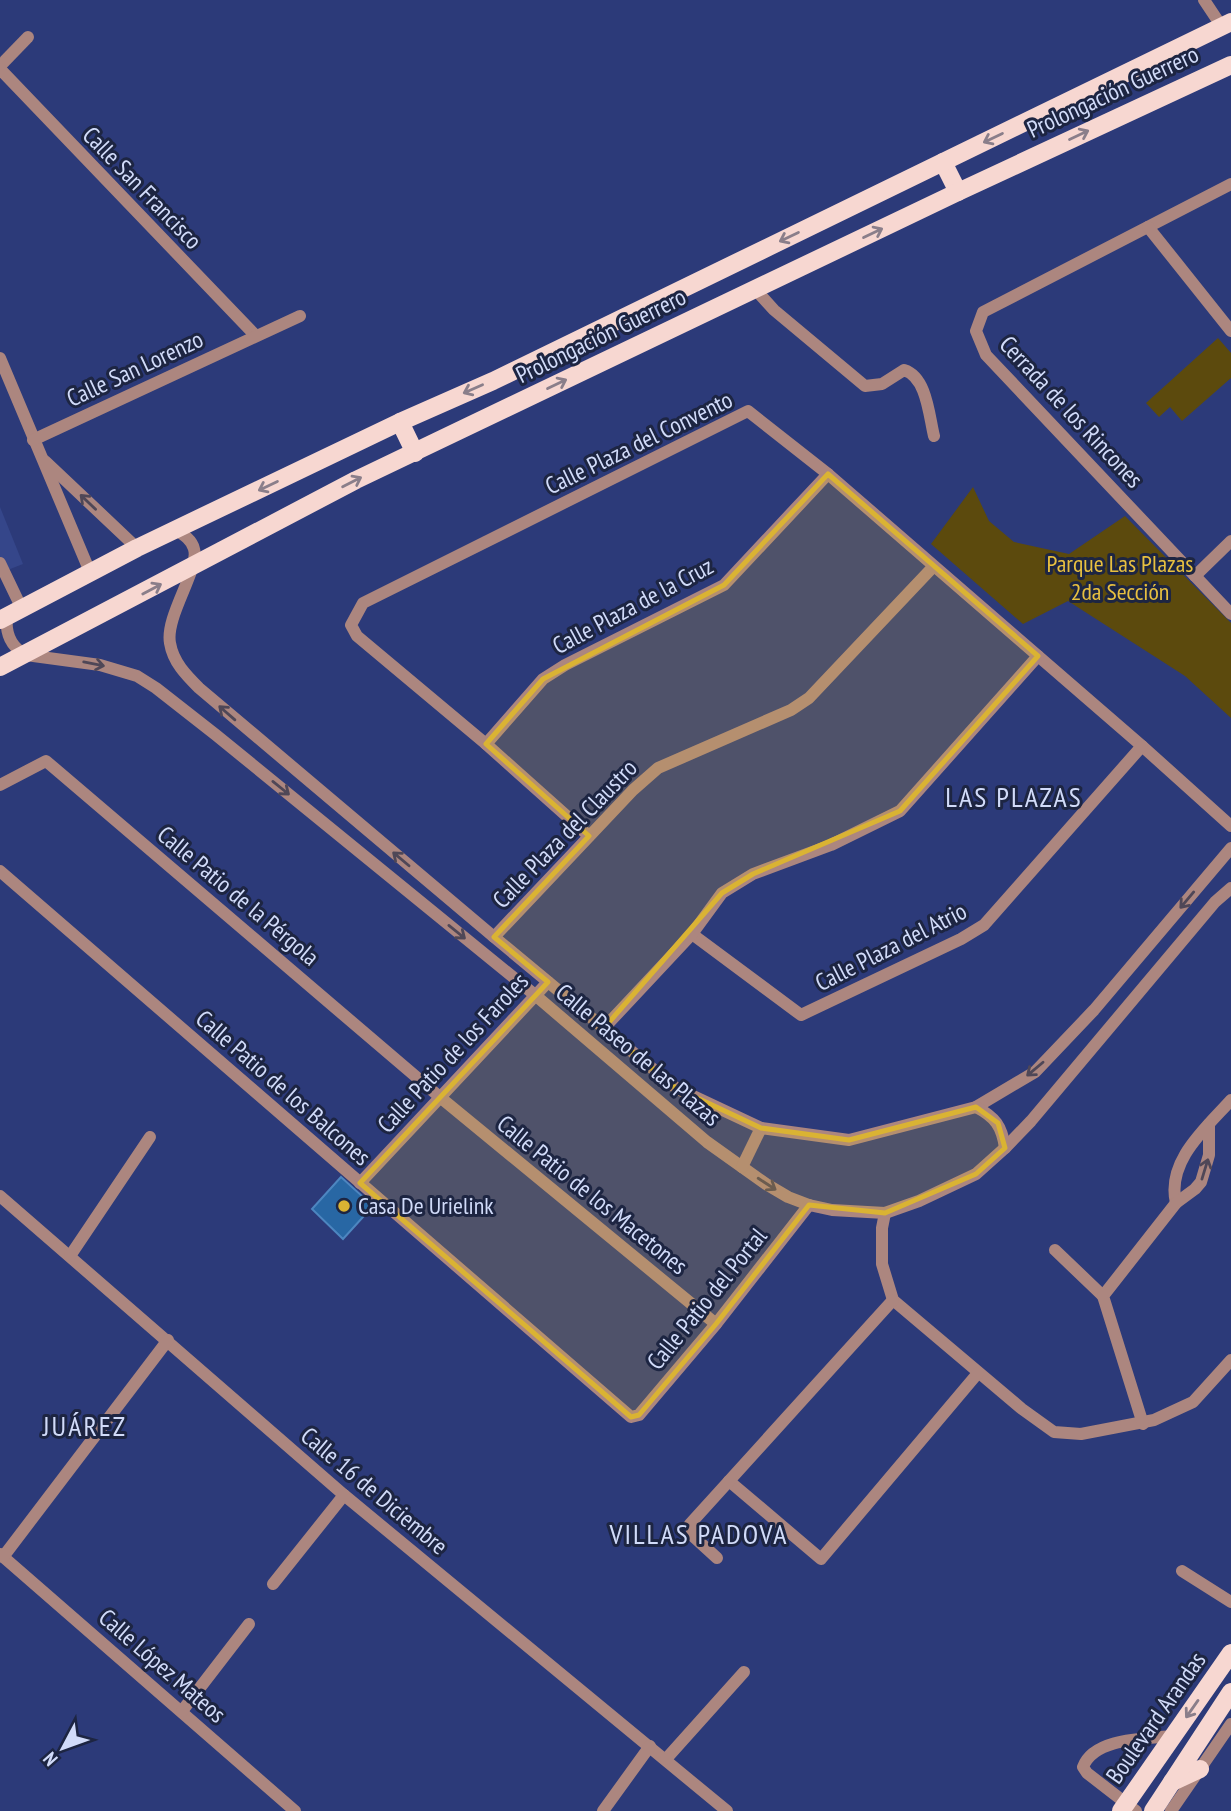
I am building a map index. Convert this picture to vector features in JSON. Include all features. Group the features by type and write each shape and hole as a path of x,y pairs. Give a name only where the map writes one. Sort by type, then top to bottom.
{"main road":[{"name":"Prolongación Guerrero","path":"10,615 137,548 400,422 493,381 1226,25"},
{"name":"Prolongación Guerrero","path":"0,667 356,480 958,192 1231,65"},
{"path":"943,162 958,192"},
{"path":"400,422 415,453"},
{"name":"Boulevard Arandas","path":"1128,1809 1173,1737 1231,1653"},
{"name":"Boulevard Arandas","path":"1153,1811 1231,1692"},
{"path":"1172,1782 1200,1769"}],"street":[{"path":"1204,0 1226,25"},
{"path":"0,68 27,37"},
{"name":"Calle San Francisco","path":"0,68 255,335"},
{"name":"Cerrada de los Rincones","path":"1231,184 983,312 976,331 986,355 1231,614"},
{"path":"1148,227 1231,331"},
{"path":"755,289 774,310 865,386 882,384 904,370 913,373 920,381 934,436"},
{"name":"Calle San Lorenzo","path":"33,440 300,316"},
{"path":"0,358 90,572"},
{"name":"Calle Plaza del Convento","path":"589,836 486,744 357,636 351,625 363,603 748,411 828,474 1231,825"},
{"path":"40,456 137,548"},
{"name":"Calle Plaza de la Cruz","path":"486,744 543,679 565,664 724,585 828,474"},
{"name":"Calle Paseo de las Plazas","path":"176,530 186,536 195,554 169,634 174,657 183,671 228,714 676,1087 761,1128 849,1140 976,1107 1035,1072 1094,1010 1231,848"},
{"path":"1195,576 1231,541"},
{"path":"1,566 10,615 6,625 10,640 19,652 26,655"},
{"name":"Calle Plaza del Claustro","path":"494,937 633,790 658,768 791,710 809,698 933,567"},
{"name":"Calle Paseo de las Plazas","path":"26,655 100,665 137,676 156,688 535,995 707,1142 766,1184 809,1205 845,1211 885,1213 919,1201 976,1174 1031,1121 1215,902 1231,888"},
{"path":"604,1028 691,934 722,893 752,874 831,845 900,811 1038,656"},
{"name":"Calle Plaza del Atrio","path":"691,934 801,1016 961,939 984,925 1142,746"},
{"name":"Calle Patio de la Pérgola","path":"0,785 46,761 441,1098"},
{"name":"Calle Patio de los Balcones","path":"0,870 631,1417 636,1417"},
{"name":"Calle Patio de los Faroles","path":"360,1182 548,982"},
{"name":"Calle Patio de los Macetones","path":"441,1098 716,1324"},
{"path":"1176,1203 1174,1193 1185,1152 1231,1100"},
{"path":"976,1107 991,1115 998,1123 1003,1132 1005,1148"},
{"path":"1104,1296 1176,1203 1195,1189 1206,1169 1211,1140 1209,1124"},
{"path":"742,1167 761,1128"},
{"path":"70,1256 150,1137"},
{"name":"Calle 16 de Diciembre","path":"0,1196 344,1495 727,1811"},
{"name":"Calle Patio del Portal","path":"636,1417 716,1324 809,1205"},
{"path":"885,1213 882,1228 882,1264 893,1300 1021,1409 1054,1432 1081,1434 1143,1424 1193,1402 1231,1360"},
{"path":"1055,1250 1104,1296 1143,1424"},
{"path":"718,1558 694,1537 690,1524 893,1300"},
{"path":"2,1555 168,1340"},
{"path":"729,1481 821,1559 978,1373"},
{"path":"273,1584 344,1495"},
{"name":"Calle López Mateos","path":"2,1555 295,1811"},
{"path":"1182,1572 1231,1602"},
{"path":"182,1711 249,1624"},
{"path":"666,1759 744,1672"},
{"path":"1171,1811 1231,1724"},
{"path":"1128,1809 1087,1773 1083,1767 1086,1760 1102,1748 1119,1741 1173,1737"},
{"path":"603,1811 650,1746"}],"highlighted area":[{"path":"828,474 1038,656 900,811 753,874 722,893 604,1028 676,1088 761,1128 849,1140 976,1107 998,1123 1005,1148 976,1174 885,1213 809,1205 716,1324 639,1415 631,1417 360,1183 548,982 494,937 589,836 486,744 543,679 724,585"}],"shaded area":[{"path":"0,507 23,564 0,573"}],"green space":[{"path":"1218,338 1231,353 1231,378 1182,421 1170,407 1159,417 1146,403"},
{"name":"Parque Las Plazas 2da Sección","path":"973,487 989,521 1014,542 1069,554 1125,516 1231,623 1231,718 1185,676 1068,601 1023,624 931,544"}],"building":[{"name":"Casa De Urielink","path":"341,1177 373,1206 343,1239 312,1209"}],"place":[{"name":"Casa De Urielink","path":"344,1206"}],"district":[{"name":"LAS PLAZAS","path":"1014,797"},
{"name":"JUÁREZ","path":"85,1426"},
{"name":"VILLAS PADOVA","path":"699,1534"}]}
